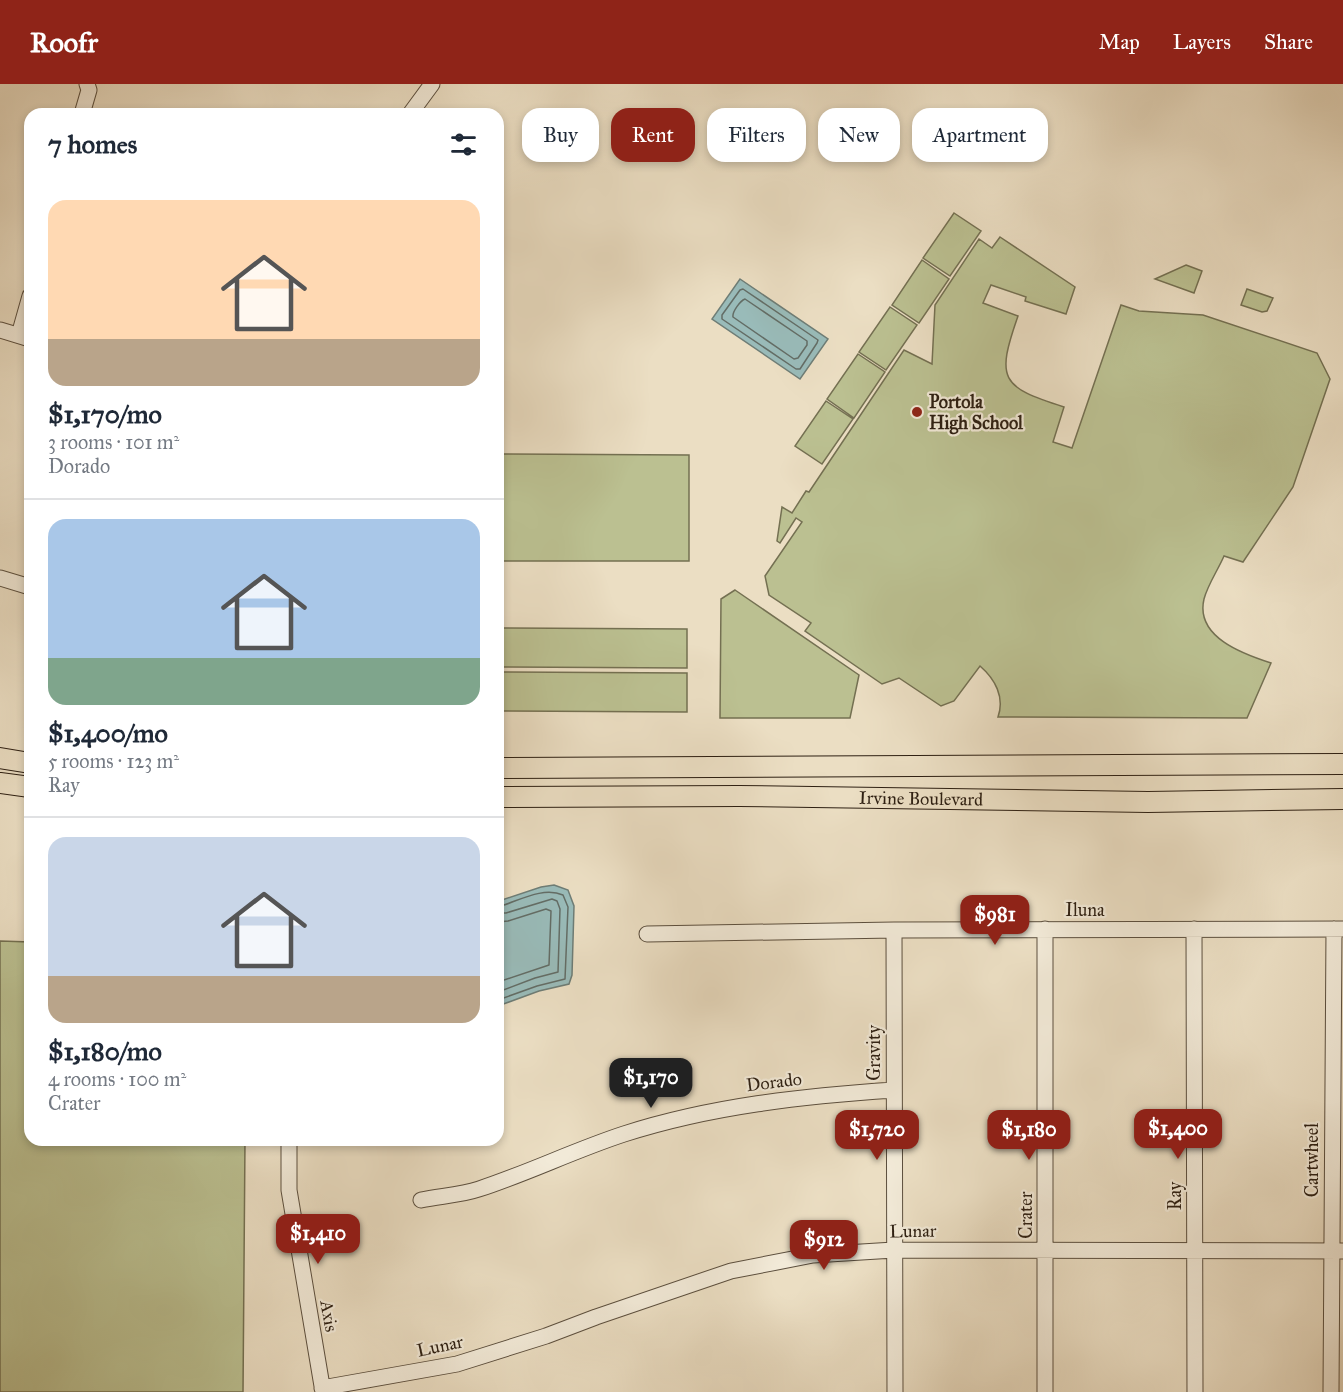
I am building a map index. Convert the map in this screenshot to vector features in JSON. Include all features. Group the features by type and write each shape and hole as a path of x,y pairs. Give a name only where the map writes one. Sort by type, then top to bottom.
{"main road":[{"path":"0,758 24,762"},
{"name":"Irvine Boulevard","path":"504,768 1343,764"},
{"path":"0,783 24,786"},
{"name":"Irvine Boulevard","path":"504,797 739,796 1148,802 1343,799"}],"street":[{"path":"84,108 89,90 87,84"},
{"path":"414,108 432,84"},
{"path":"0,330 24,337"},
{"path":"0,578 24,585"},
{"name":"Crater","path":"1045,929 1045,1392"},
{"name":"Ray","path":"1194,929 1195,1392"},
{"name":"Iluna","path":"647,934 894,930 1338,929"},
{"name":"Cartwheel","path":"1331,1392 1337,1251 1338,929"},
{"name":"Gravity","path":"894,930 895,1392"},
{"name":"Dorado","path":"421,1200 477,1190 624,1134 680,1118 767,1103 894,1090"},
{"name":"Axis","path":"289,1146 289,1190 323,1390"},
{"name":"Lunar","path":"323,1390 457,1364 546,1336 606,1313 731,1271 813,1255 894,1250 1337,1251"}],"green space":[{"path":"954,213 981,231 950,276 923,258"},
{"path":"1000,237 1075,287 1066,314 1025,301 1026,297 991,285 983,303 1018,316 1007,354 1006,367 1009,378 1027,393 1064,407 1053,442 1072,448 1121,305 1139,311 1203,315 1317,353 1330,379 1293,487 1243,562 1224,556 1204,599 1203,612 1214,634 1235,649 1271,663 1247,718 998,717 1000,702 997,689 980,666 954,701 941,706 899,678 882,684 805,631 811,623 769,595 765,576 802,522 796,518 780,543 777,541 782,507 792,513 806,491 809,492 904,350 932,364 935,305 979,239 992,248"},
{"path":"922,260 949,279 919,323 892,305"},
{"path":"1186,265 1202,271 1194,293 1155,279"},
{"path":"1247,289 1273,298 1267,311 1262,312 1241,305"},
{"path":"890,307 917,325 886,370 859,352"},
{"path":"858,354 885,372 854,418 827,399"},
{"path":"826,401 853,419 822,464 795,446"},
{"path":"504,454 689,455 689,561 504,561"},
{"path":"735,590 859,675 850,718 720,718 721,599"},
{"path":"504,628 687,629 687,668 504,667"},
{"path":"504,672 687,673 687,712 504,711"},
{"path":"0,941 24,942 24,1146 245,1146 243,1392 0,1392"}],"water":[{"path":"740,279 828,339 800,379 712,319"},
{"path":"554,885 568,890 574,906 572,975 569,984 539,991 504,1004 504,899"}],"place":[{"name":"Portola High School","path":"917,412"}]}
